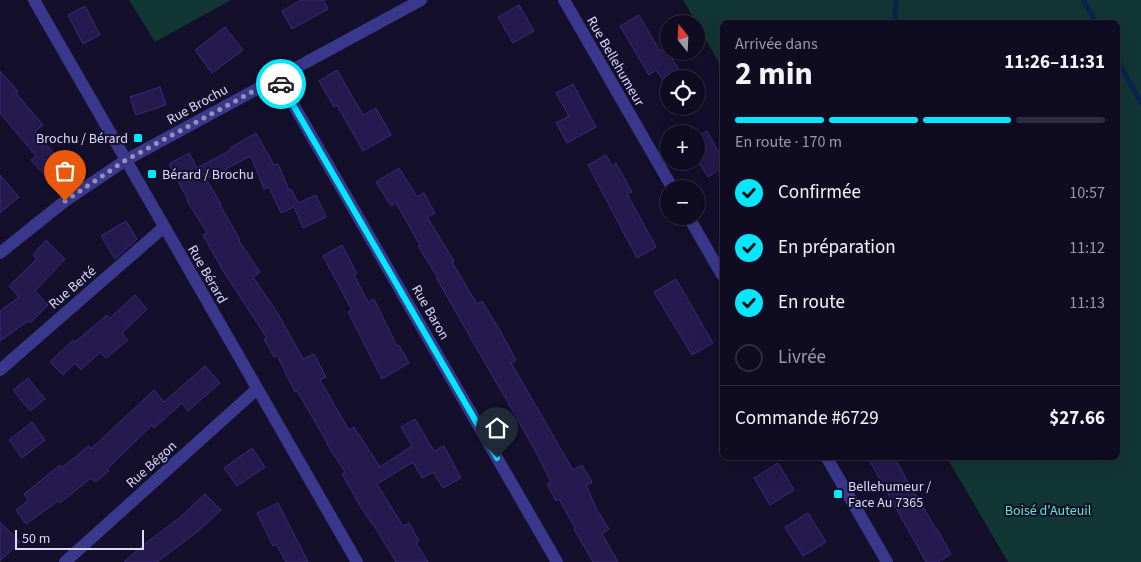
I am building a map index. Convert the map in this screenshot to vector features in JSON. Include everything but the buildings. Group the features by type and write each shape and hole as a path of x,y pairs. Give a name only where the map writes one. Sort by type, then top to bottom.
{"street":[{"name":"Rue Bérard","path":"34,0 357,562"},
{"name":"Rue Brochu","path":"0,253 65,201 126,160 421,0"},
{"name":"Rue Bellehumeur","path":"564,0 668,180"},
{"name":"Rue Baron","path":"278,78 557,562"},
{"path":"693,225 720,272"},
{"name":"Rue Berté","path":"0,370 164,227"},
{"name":"Rue Bégon","path":"64,562 257,389"},
{"path":"828,460 887,562"}],"green space":[{"path":"129,0 231,0 155,42"},
{"name":"Boisé d'Auteuil","path":"683,0 1141,0 1141,562 1008,562 948,460 1120,460 1120,20 720,20 720,65 705,38 705,15 692,15"}],"waterway":[{"path":"895,20 896,0"},
{"path":"1083,0 1095,20"},
{"path":"1120,65 1141,103"}],"way so far":[{"path":"65,201 126,160 278,78 281,84"}],"place":[{"name":"Brochu / Bérard","path":"138,138"},
{"name":"Bérard / Brochu","path":"152,174"},
{"name":"Bellehumeur / Face Au 7365","path":"838,494"}],"route":[{"path":"281,84 497,458"}]}
